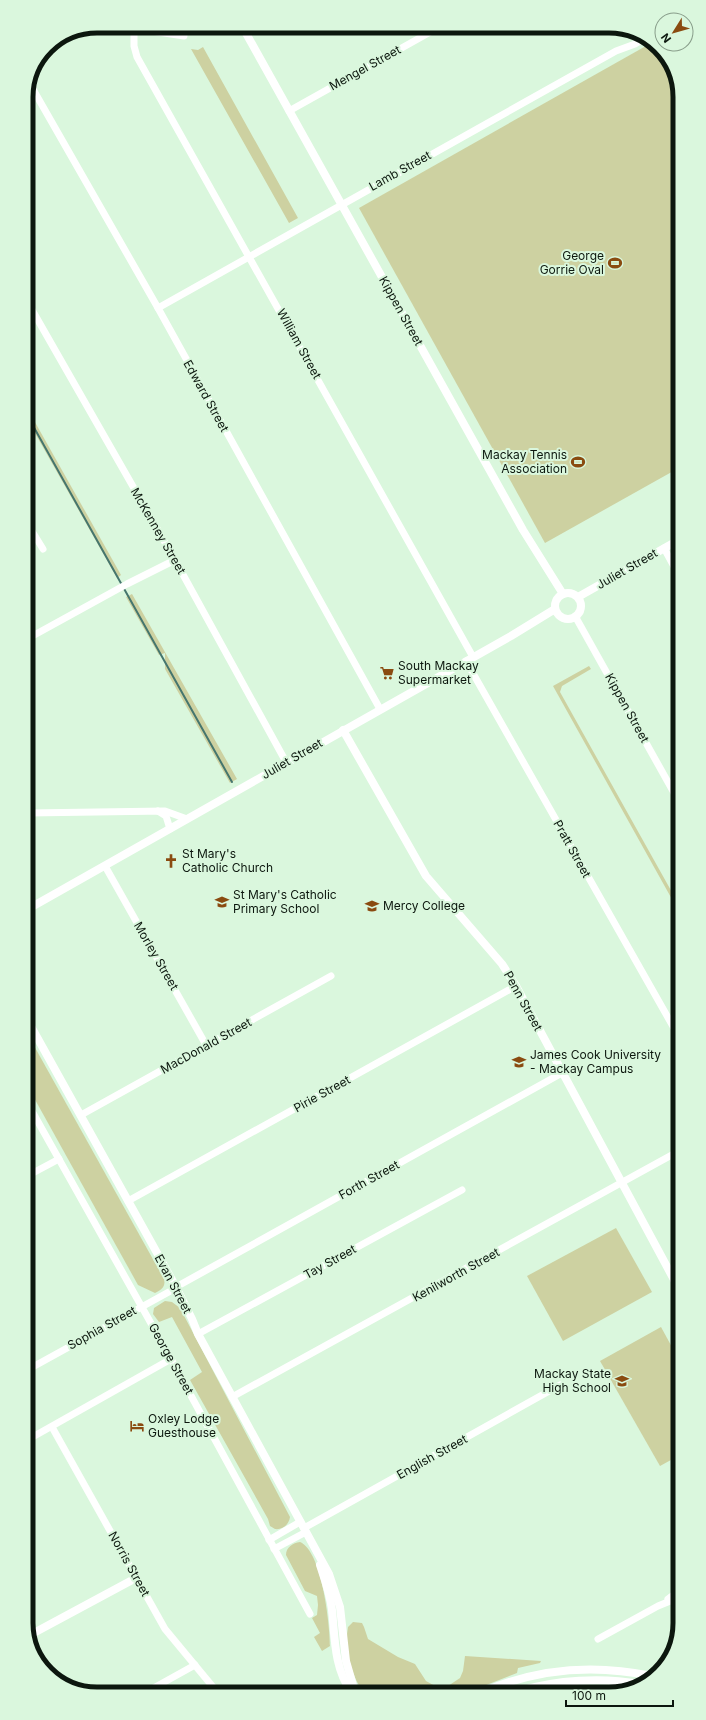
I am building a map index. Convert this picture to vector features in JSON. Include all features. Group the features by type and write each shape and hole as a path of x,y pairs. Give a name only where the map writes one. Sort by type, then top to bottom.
{"street":[{"name":"William Street","path":"134,33 134,46 137,57 249,256 470,659"},
{"path":"163,33 184,36"},
{"name":"Kippen Street","path":"246,33 523,530 563,594"},
{"name":"Mengel Street","path":"289,111 428,33"},
{"name":"Lamb Street","path":"158,308 616,51 640,41"},
{"name":"Edward Street","path":"33,90 158,308 380,709"},
{"name":"McKenney Street","path":"33,312 175,560 286,762"},
{"path":"33,533 43,549"},
{"name":"Juliet Street","path":"578,597 673,543"},
{"path":"664,548 673,563"},
{"path":"33,636 127,584 175,560"},
{"path":"571,593 578,597 580,601 580,610 575,616 567,619 563,618 556,609 556,602 563,594 571,593"},
{"name":"Juliet Street","path":"33,906 556,609"},
{"name":"Kippen Street","path":"575,616 673,791"},
{"name":"Pratt Street","path":"470,659 673,1026"},
{"name":"Penn Street","path":"343,730 426,876 502,964 516,986 673,1278"},
{"path":"156,811 165,816 170,829"},
{"path":"33,813 167,811 187,819"},
{"name":"Morley Street","path":"105,866 206,1045"},
{"name":"MacDonald Street","path":"81,1115 330,976"},
{"name":"Pirie Street","path":"128,1201 516,986"},
{"name":"Evan Street","path":"33,1030 176,1287 198,1334 330,1574 341,1614"},
{"name":"Forth Street","path":"176,1287 562,1073"},
{"name":"George Street","path":"33,1113 142,1306 310,1614"},
{"name":"Kenilworth Street","path":"232,1397 673,1154"},
{"path":"33,1173 59,1159"},
{"name":"Tay Street","path":"198,1334 462,1190"},
{"name":"Sophia Street","path":"33,1367 176,1287"},
{"path":"33,1437 171,1359"},
{"name":"English Street","path":"303,1527 560,1385"},
{"name":"Norris Street","path":"52,1427 165,1629 213,1687"},
{"path":"269,1540 303,1527"},
{"path":"274,1549 303,1527"},
{"name":"Evan Street","path":"315,1549 328,1588 332,1615"},
{"path":"34,1633 136,1578"},
{"path":"658,1606 673,1595"},
{"path":"598,1639 658,1606 673,1600"},
{"path":"348,1687 339,1666 334,1643 332,1615 341,1614 346,1661 354,1687"},
{"path":"155,1687 195,1665"},
{"path":"496,1687 520,1678 561,1670 595,1668 646,1675"},
{"path":"536,1687 563,1683 609,1680 632,1683"}],"green space":[{"path":"647,45 660,58 670,76 673,97 673,471 545,543 359,208"},
{"path":"203,47 298,218 289,223 191,49 198,50"},
{"path":"33,419 121,575 117,578 33,430"},
{"path":"132,594 237,779 230,783 165,669 165,653 159,655 126,597"},
{"path":"589,666 591,669 562,686 560,692 673,894 673,901 553,686"},
{"path":"33,1044 164,1279 164,1286 155,1293 138,1285 33,1096"},
{"path":"616,1228 652,1292 563,1341 527,1276"},
{"path":"165,1301 172,1302 180,1308 290,1517 287,1525 283,1528 275,1529 270,1526 268,1519 190,1380 202,1372 172,1317 159,1322 153,1314 154,1308"},
{"path":"661,1327 673,1349 673,1459 660,1466 600,1361"},
{"path":"300,1542 308,1548 314,1559 323,1590 330,1646 322,1651 314,1637 320,1633 312,1618 317,1615 317,1596 305,1591 286,1555 286,1552 290,1546"},
{"path":"353,1622 362,1623 368,1639 398,1657 415,1664 426,1681 437,1687 360,1687 352,1669 348,1652 348,1627"},
{"path":"465,1656 541,1661 540,1663 518,1668 517,1673 481,1687 437,1687 448,1686 460,1678 463,1671"}],"waterway":[{"path":"33,426 232,782"}],"place":[{"name":"George Gorrie Oval","path":"615,263"},
{"name":"Mackay Tennis Association","path":"578,462"},
{"name":"South Mackay Supermarket","path":"387,673"},
{"name":"St Mary's Catholic Church","path":"171,861"},
{"name":"St Mary's Catholic Primary School","path":"222,902"},
{"name":"Mercy College","path":"372,906"},
{"name":"James Cook University - Mackay Campus","path":"519,1062"},
{"name":"Mackay State High School","path":"622,1381"},
{"name":"Oxley Lodge Guesthouse","path":"137,1426"}]}
